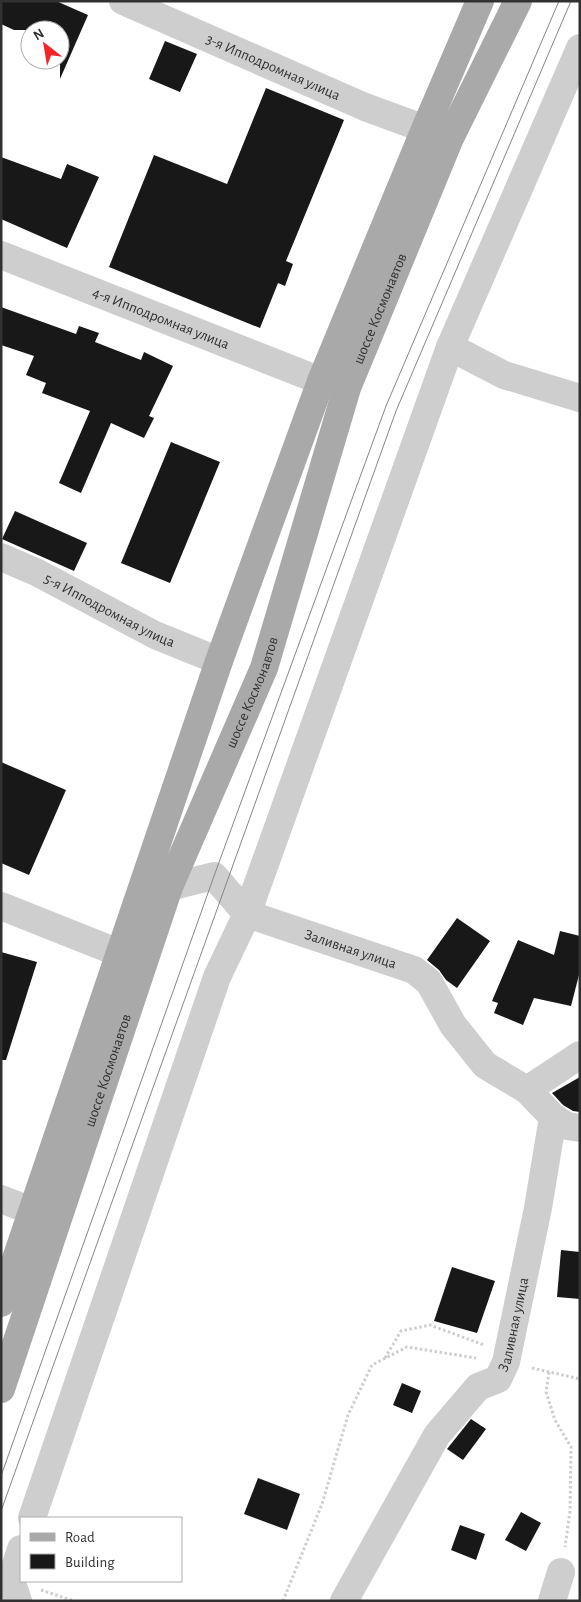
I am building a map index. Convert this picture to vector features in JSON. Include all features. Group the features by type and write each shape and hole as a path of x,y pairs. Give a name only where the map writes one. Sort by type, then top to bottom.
{"main road":[{"name":"шоссе Космонавтов","path":"1,1303 219,661 320,381 480,1"},
{"name":"шоссе Космонавтов","path":"1,1389 170,887 264,668 347,388 450,138 518,1"}],"street":[{"name":"3-я Ипподромная улица","path":"123,1 365,107 425,129"},
{"path":"32,1517 217,977 247,914 450,347 580,48"},
{"name":"4-я Ипподромная улица","path":"1,255 320,381"},
{"path":"450,347 504,374 580,398"},
{"name":"5-я Ипподромная улица","path":"1,557 36,572 156,635 219,661"},
{"path":"170,887 214,876 247,914"},
{"path":"1,906 119,952"},
{"name":"Заливная улица","path":"247,914 414,970 429,982 453,1025 485,1065 527,1090 553,1117 567,1126 580,1128"},
{"path":"527,1090 580,1055"},
{"name":"Заливная улица","path":"344,1601 436,1435 478,1387 498,1379 506,1362 538,1208 553,1117"},
{"path":"1,1199 32,1211"},
{"path":"18,1601 11,1580 20,1552"},
{"path":"552,1601 561,1572"}],"path":[{"path":"385,1359 401,1331 430,1325 481,1342 506,1362"},
{"path":"283,1601 322,1504 348,1415 372,1365 407,1347 506,1362 580,1379"},
{"path":"549,1372 546,1392 555,1420 571,1447 570,1510 561,1572"}],"building":[{"path":"1,1 56,1 88,15 70,56 70,20 20,20 20,30 14,30 1,24"},
{"path":"165,41 197,54 180,92 149,79"},
{"path":"60,70 64,70 60,79"},
{"path":"266,88 344,120 286,261 293,264 285,286 278,283 260,328 109,267 154,155 227,184"},
{"path":"1,157 61,179 67,164 99,177 67,248 1,219"},
{"path":"1,307 76,334 79,326 99,333 95,342 141,360 144,352 173,366 149,416 154,418 144,438 111,423 81,493 59,483 90,411 42,393 46,383 26,375 34,356 1,345"},
{"path":"171,442 220,462 170,583 121,563"},
{"path":"15,511 87,543 74,571 2,539"},
{"path":"1,762 66,790 29,875 1,863"},
{"path":"457,918 490,941 457,988 446,980 439,970 427,960"},
{"path":"560,931 580,936 580,971 571,1006 534,998 523,1025 494,1013 498,1003 492,1001 518,940 554,955"},
{"path":"1,952 37,962 6,1060 1,1060"},
{"path":"580,1077 580,1112 573,1111 563,1105 552,1093"},
{"path":"561,1250 580,1252 580,1299 557,1297"},
{"path":"452,1267 495,1281 477,1333 434,1321"},
{"path":"402,1383 421,1391 412,1413 393,1405"},
{"path":"471,1419 486,1429 463,1460 447,1449"},
{"path":"258,1478 300,1494 287,1530 244,1514"},
{"path":"521,1512 541,1523 526,1551 505,1540"},
{"path":"460,1525 485,1534 476,1560 451,1550"}],"tram line":[{"path":"1,1476 214,876 386,406 559,1"},
{"path":"1,1511 396,411 571,1"}]}
